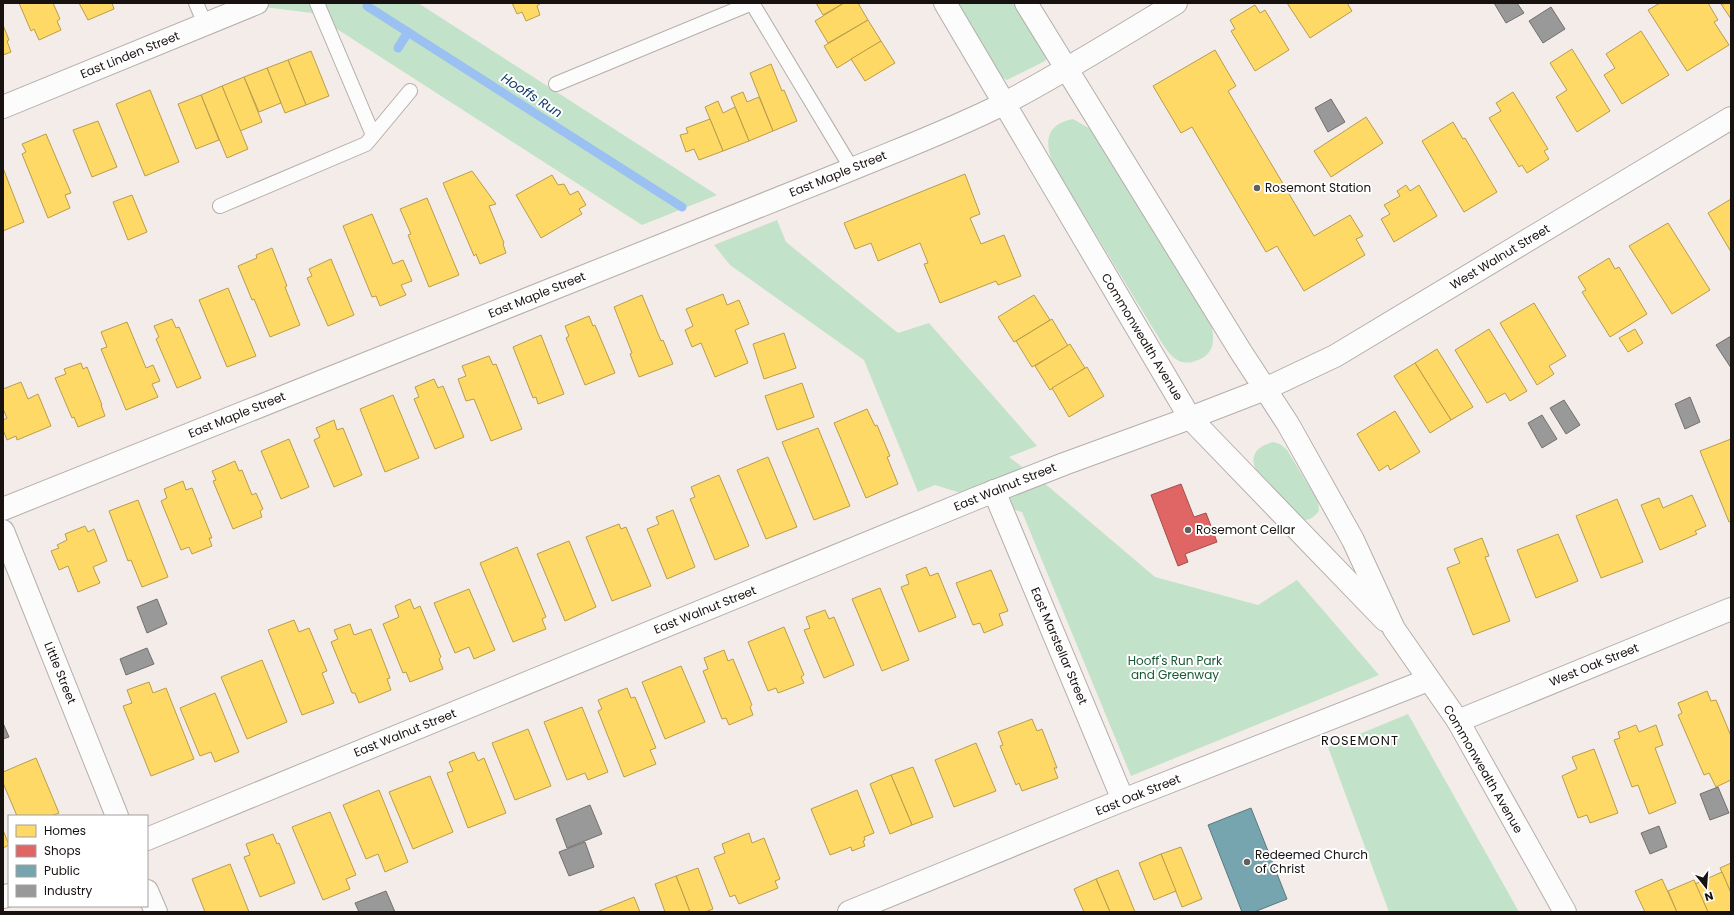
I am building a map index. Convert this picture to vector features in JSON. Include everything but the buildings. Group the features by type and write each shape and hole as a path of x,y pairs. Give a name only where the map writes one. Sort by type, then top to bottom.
{"street":[{"name":"East Linden Street","path":"3,107 257,3"},
{"name":"Commonwealth Avenue","path":"945,3 1190,418 1394,629"},
{"name":"Commonwealth Avenue","path":"1026,3 1237,346 1288,424 1352,540 1394,629 1428,680 1458,721 1565,912"},
{"name":"East Maple Street","path":"3,508 852,169 961,124 1067,70 1176,3"},
{"name":"West Walnut Street","path":"1265,389 1335,356 1731,118"},
{"name":"East Walnut Street","path":"148,839 994,491 1265,389"},
{"name":"East Marstellar Street","path":"994,491 1123,800"},
{"name":"Little Street","path":"3,531 117,815"},
{"name":"West Oak Street","path":"1458,721 1731,609"},
{"name":"East Oak Street","path":"848,912 1123,800 1428,680"},
{"path":"148,892 156,912"}],"lane":[{"path":"196,3 205,24"},
{"path":"318,3 373,135"},
{"path":"556,84 752,3 852,169"},
{"path":"220,206 366,144 410,91"}],"green space":[{"path":"233,3 418,3 717,195 642,225 312,13"},
{"path":"956,3 1016,3 1047,57 1045,61 1007,80 1001,77"},
{"path":"1073,119 1092,130 1211,324 1213,337 1212,347 1206,356 1201,359 1191,362 1181,362 1167,351 1054,166 1049,150 1049,136 1057,125"},
{"name":"Hooff's Run Park and Greenway","path":"777,220 786,242 898,333 929,323 1037,446 1009,457 1049,487 1155,577 1258,605 1297,580 1379,675 1131,776 1022,512 935,485 918,492 864,360 730,265 714,245"},
{"path":"1273,442 1280,444 1287,450 1318,501 1319,511 1315,516 1306,520 1300,520 1258,474 1254,463 1255,454 1262,447"},
{"path":"1408,714 1519,912 1389,912 1328,747"}],"waterway":[{"name":"Hooffs Run","path":"367,6 682,207"},
{"path":"398,48 408,32"}],"place":[{"name":"Rosemont Station","path":"1257,188"},
{"name":"Rosemont Cellar","path":"1188,530"},
{"name":"Redeemed Church of Christ","path":"1247,862"}],"district":[{"name":"ROSEMONT","path":"1360,740"}]}
